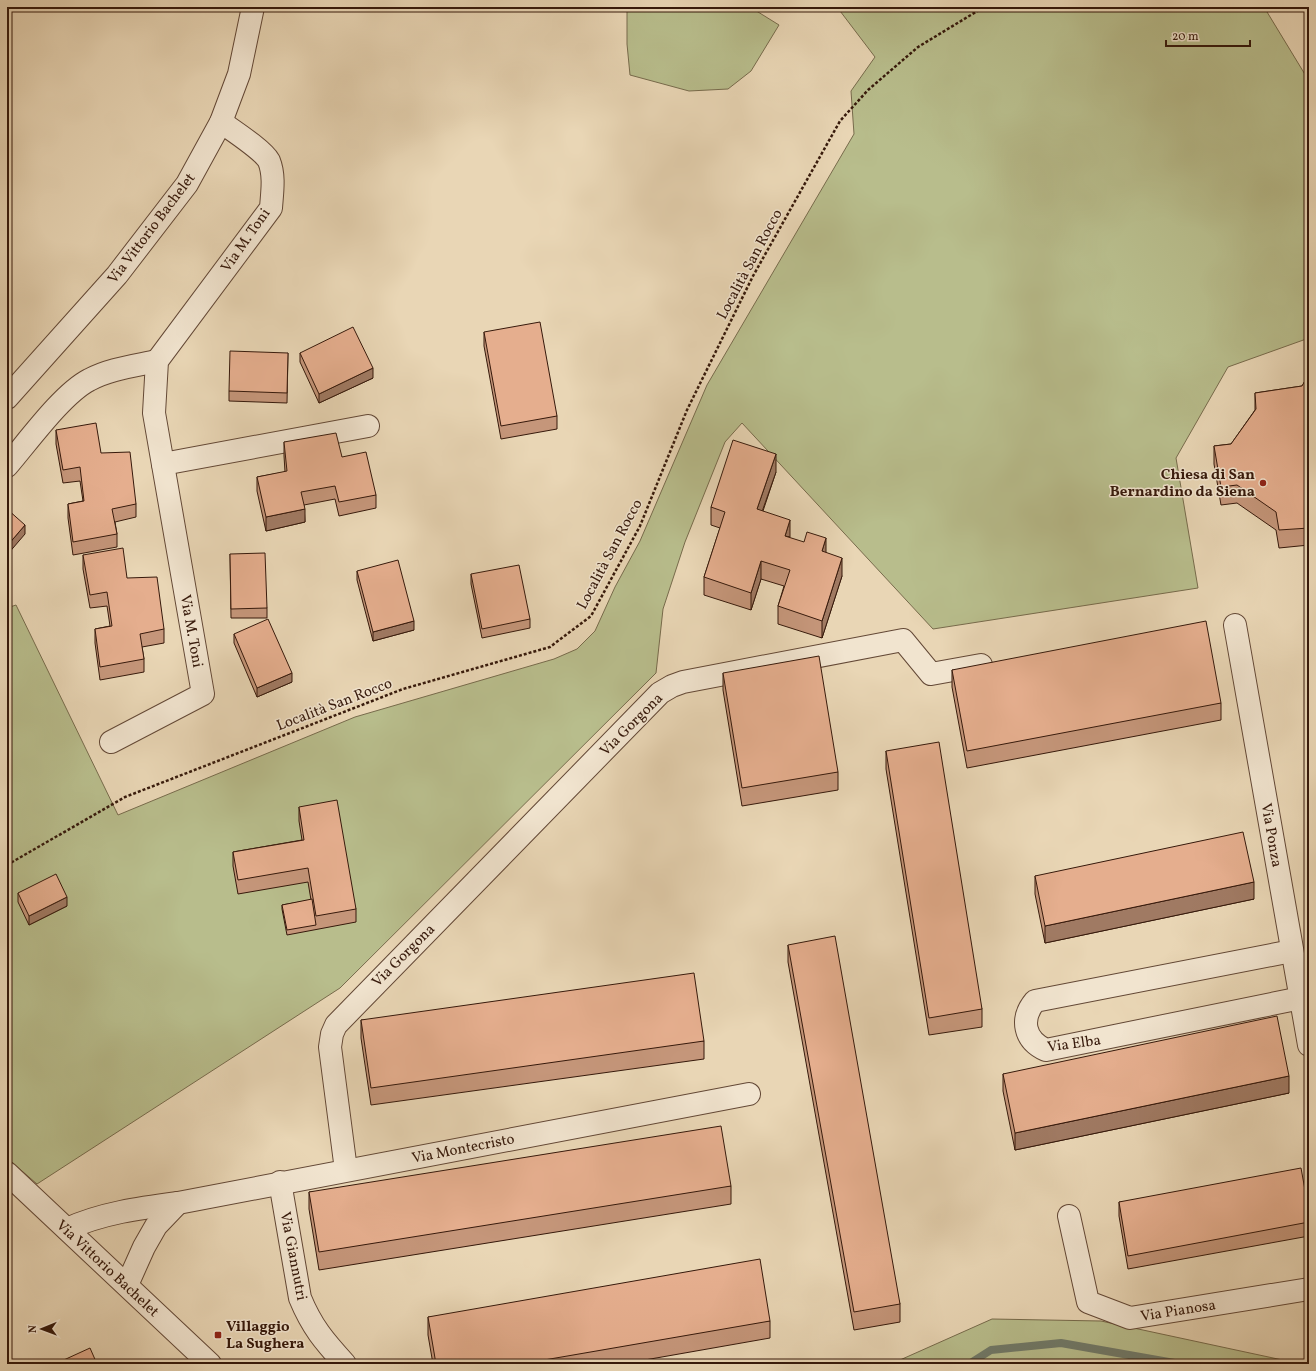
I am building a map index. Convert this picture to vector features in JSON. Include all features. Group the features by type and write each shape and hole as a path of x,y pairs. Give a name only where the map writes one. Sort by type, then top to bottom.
{"street":[{"name":"Via Vittorio Bachelet","path":"7,398 117,275 152,232 187,184 221,122 239,74 253,7"},
{"name":"Via M. Toni","path":"110,742 203,694 154,413 157,361 271,208 273,182 268,161 247,140 221,122"},
{"path":"7,466 59,406 74,391 89,380 120,368 157,361"},
{"path":"163,464 368,426"},
{"name":"Via Ponza","path":"1235,625 1309,1045"},
{"name":"Via Gorgona","path":"346,1170 330,1047 332,1034 336,1025 346,1013 660,693 683,682 903,640 931,674 1002,661"},
{"name":"Via Elba","path":"1292,951 1035,1001 1029,1008 1026,1017 1027,1030 1036,1046 1046,1050 1301,998"},
{"name":"Via Montecristo","path":"67,1229 84,1221 122,1211 178,1203 280,1182 749,1094"},
{"name":"Via Vittorio Bachelet","path":"7,1173 210,1364"},
{"name":"Via Giannutri","path":"280,1182 300,1298 319,1336 345,1364"},
{"path":"126,1285 156,1226 178,1203"},
{"name":"Via Pianosa","path":"1070,1216 1088,1302 1130,1318 1309,1289"}],"path":[{"name":"Località San Rocco","path":"7,866 125,797 403,689 550,647 591,616 640,526 687,410 750,283 840,121 868,90 918,47 984,7"}],"green space":[{"path":"627,7 750,7 779,25 751,71 728,89 689,91 630,75 627,44"},
{"path":"837,7 1264,7 1309,81 1309,338 1228,367 1176,458 1198,588 933,629 742,423 725,442 685,542 663,609 656,673 340,988 37,1184 7,1158 7,608 16,605 118,815 355,717 554,659 577,649 595,631 615,587 640,541 707,385 854,134 851,91 875,57"},
{"path":"992,1319 1101,1321 1301,1364 891,1364"}],"building":[{"path":"540,322 557,416 501,426 484,332"},
{"path":"353,327 373,368 319,394 300,353"},
{"path":"230,351 288,353 287,393 229,391"},
{"name":"Chiesa di San Bernardino da Siena","path":"1309,374 1309,528 1279,530 1276,512 1237,485 1221,487 1214,446 1231,444 1256,409 1255,393 1302,386"},
{"path":"96,423 101,453 130,452 136,504 112,509 117,534 73,542 68,504 84,501 80,467 63,470 56,430"},
{"path":"336,433 342,457 366,452 376,495 339,502 335,486 301,492 305,509 266,517 257,477 287,471 284,442"},
{"path":"733,440 776,454 757,509 790,520 785,536 804,542 807,532 826,538 822,551 842,558 822,621 778,606 790,570 761,561 751,593 704,577 725,512 711,507"},
{"path":"7,509 25,525 7,546"},
{"path":"123,548 127,578 157,577 164,629 140,634 144,659 100,667 95,629 112,626 107,592 90,595 83,555"},
{"path":"265,553 267,608 231,609 230,554"},
{"path":"398,560 414,621 373,632 357,571"},
{"path":"519,565 530,619 482,629 471,574"},
{"path":"268,619 292,673 257,688 234,634"},
{"path":"1206,621 1221,703 967,751 952,670"},
{"path":"819,656 838,772 742,788 723,673"},
{"path":"939,742 982,1009 929,1018 886,751"},
{"path":"337,800 356,909 316,916 308,868 238,880 233,852 304,840 299,807"},
{"path":"1243,832 1254,882 1045,926 1035,876"},
{"path":"56,874 67,897 29,916 18,893"},
{"path":"312,899 316,925 287,930 282,905"},
{"path":"835,936 900,1304 854,1312 788,945"},
{"path":"694,973 704,1041 371,1088 361,1020"},
{"path":"1277,1016 1289,1076 1015,1133 1003,1074"},
{"path":"721,1126 731,1186 319,1252 309,1192"},
{"path":"1301,1168 1309,1212 1309,1222 1128,1256 1119,1202"},
{"path":"760,1259 770,1321 521,1364 436,1364 428,1317"},
{"path":"90,1348 97,1364 55,1364"}],"waterway":[{"path":"969,1364 991,1350 1061,1343 1180,1364"}],"place":[{"name":"Chiesa di San Bernardino da Siena","path":"1263,483"},
{"name":"Villaggio La Sughera","path":"218,1335"}]}
